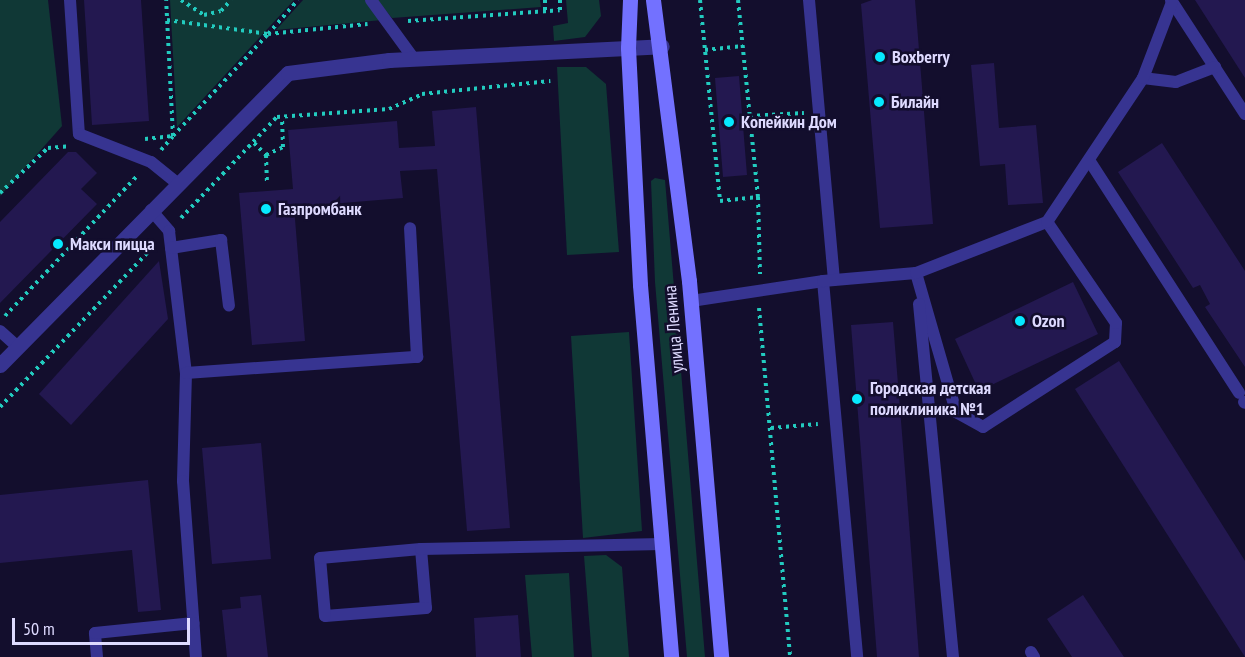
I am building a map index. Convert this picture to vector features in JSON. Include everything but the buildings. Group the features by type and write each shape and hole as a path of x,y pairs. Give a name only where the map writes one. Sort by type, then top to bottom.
{"main road":[{"name":"улица Ленина","path":"630,0 628,48 640,285 671,657"},
{"name":"улица Ленина","path":"653,0 662,46 691,301 721,657"}],"street":[{"path":"0,365 288,73 414,59 662,46"}],"lane":[{"path":"70,0 79,134 151,162 177,183"},
{"path":"371,0 414,59"},
{"path":"809,0 819,112 836,423 856,657"},
{"path":"1172,1 1245,114"},
{"path":"691,301 828,280 916,273 1047,222 1143,78 1172,1"},
{"path":"1143,78 1176,82 1215,67"},
{"path":"1089,160 1243,399"},
{"path":"151,210 169,231 186,373 183,482 196,657"},
{"path":"916,273 956,412 983,427 1115,342 1116,323 1047,222"},
{"path":"186,373 417,357 410,228"},
{"path":"171,248 220,240 229,306"},
{"path":"916,273 953,657"},
{"path":"0,331 18,347"},
{"path":"421,549 426,608 325,616 320,558 421,549 662,544"},
{"path":"97,657 95,633 193,623"}],"path":[{"path":"0,321 173,136 166,0"},
{"path":"181,0 204,15"},
{"path":"197,24 204,15 221,11 231,0"},
{"path":"166,20 268,34 298,0"},
{"path":"544,0 545,11 560,10 560,0"},
{"path":"700,0 720,201 758,197"},
{"path":"738,0 758,197 762,255 757,292 790,657"},
{"path":"705,50 743,46"},
{"path":"0,407 254,142 282,117 390,109 422,94 550,81"},
{"path":"750,116 819,112"},
{"path":"266,155 283,147 282,117"},
{"path":"254,142 266,155 267,184"},
{"path":"771,428 836,423"}],"green space":[{"path":"0,0 48,0 62,126 0,196"},
{"path":"170,0 294,0 177,127"},
{"path":"303,0 365,0 382,20 276,30"},
{"path":"377,0 540,0 541,7 392,18"},
{"path":"566,0 599,0 601,16 585,37 554,41 553,26 568,23"},
{"path":"557,67 586,67 606,84 619,252 567,255"},
{"path":"655,178 665,180 705,657 687,657 655,282 651,181"},
{"path":"629,332 642,531 583,538 571,336"},
{"path":"606,555 622,567 629,657 592,657 584,556"},
{"path":"569,573 574,657 532,657 525,575"}],"place":[{"name":"Boxberry","path":"880,57"},
{"name":"Билайн","path":"879,102"},
{"name":"Копейкин Дом","path":"729,122"},
{"name":"Газпромбанк","path":"266,209"},
{"name":"Макси пицца","path":"58,244"},
{"name":"Ozon","path":"1020,321"},
{"name":"Городская детская поликлиника №1","path":"857,399"}]}
